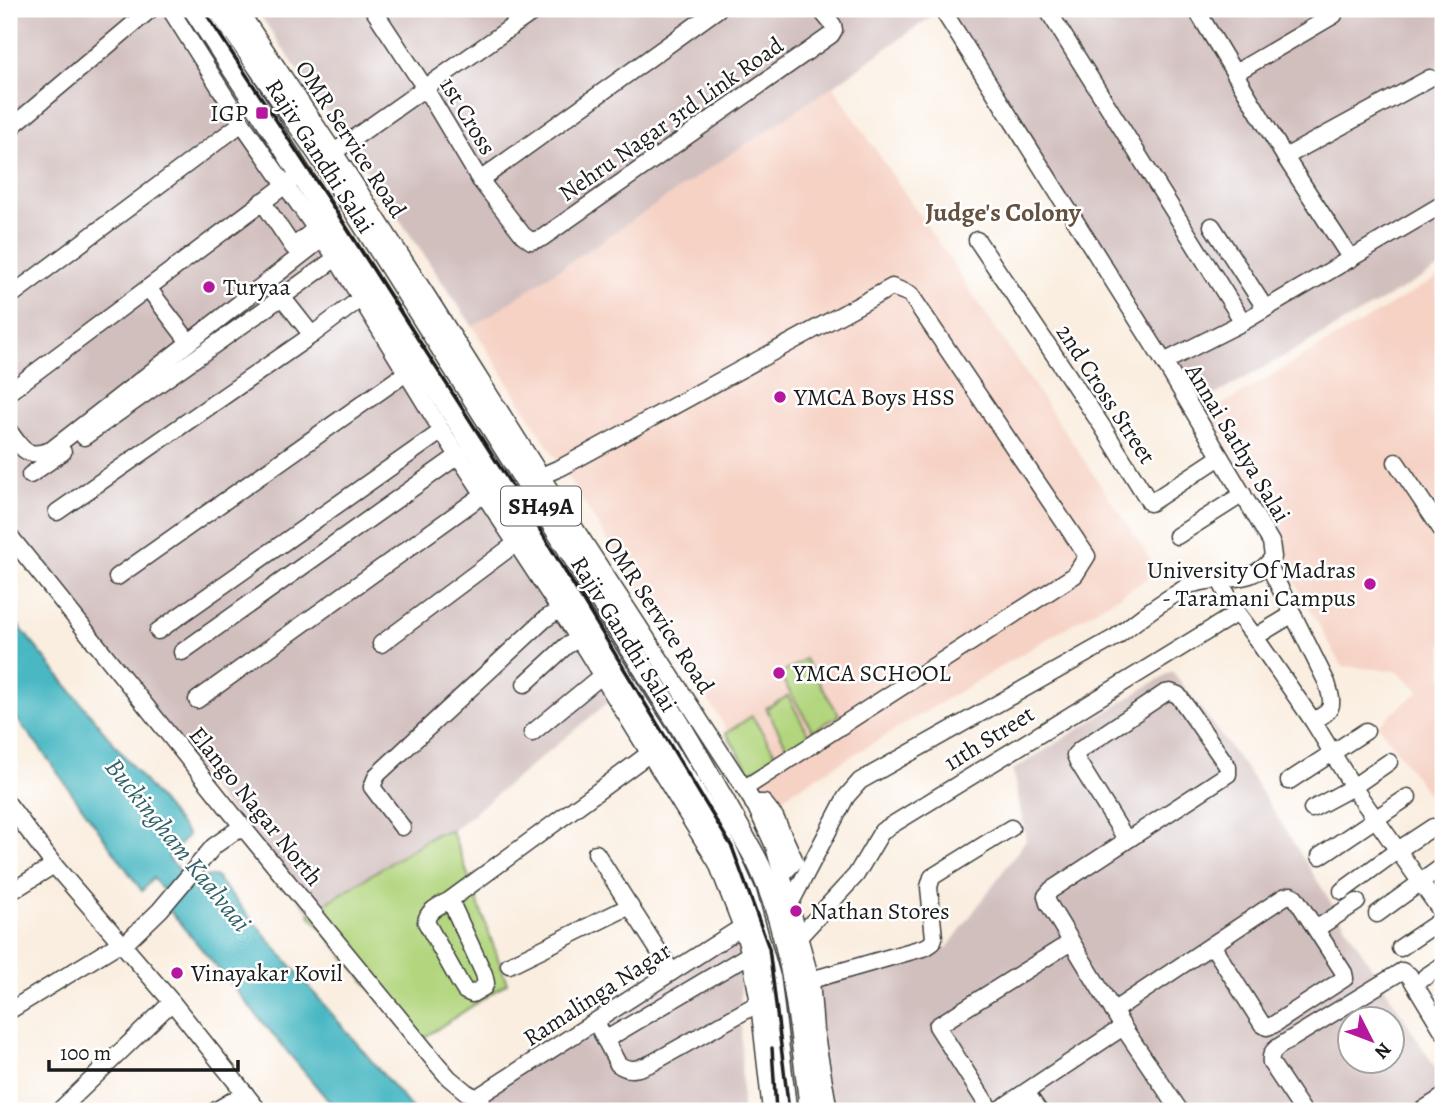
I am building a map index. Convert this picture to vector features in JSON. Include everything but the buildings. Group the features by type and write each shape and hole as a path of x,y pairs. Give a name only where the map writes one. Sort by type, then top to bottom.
{"main road":[{"name":"Rajiv Gandhi Salai","path":"194,9 325,233 345,258 490,489 543,555 716,827 746,894 748,937 770,979 786,1111"},
{"name":"Rajiv Gandhi Salai","path":"219,9 329,156 733,816 762,871 786,942 797,1009 809,1038 811,1111"},
{"path":"248,51 272,59"},
{"path":"325,233 366,215"},
{"path":"345,258 381,238"},
{"path":"543,555 564,542"}],"street":[{"path":"9,129 151,9"},
{"path":"9,392 293,179 242,123 170,9"},
{"name":"OMR Service Road","path":"238,9 272,59 329,156"},
{"name":"1st Cross","path":"373,9 425,88 480,180 523,235 531,240"},
{"path":"329,156 537,9"},
{"path":"480,180 718,9"},
{"name":"Nehru Nagar 3rd Link Road","path":"531,240 542,238 831,36 833,25 820,9"},
{"name":"Annai Sathya Salai","path":"942,9 1164,362 1271,542 1273,557 1268,564"},
{"path":"1047,9 1243,322"},
{"path":"1196,9 1284,157 1351,259"},
{"path":"1235,73 1334,15"},
{"path":"1284,157 1430,78"},
{"path":"9,297 242,123"},
{"path":"262,201 296,251"},
{"path":"1164,362 1243,322 1443,204"},
{"path":"1212,226 1265,308"},
{"path":"9,431 29,454 51,450 189,342 296,251 325,233"},
{"name":"OMR Service Road","path":"381,238 541,476 753,803 774,846 811,980 815,1030 809,1038 829,1111"},
{"name":"2nd Cross Street","path":"977,240 1102,426 1150,503 1220,457"},
{"path":"30,475 282,297 345,258 360,299 458,455 490,489 515,544 579,639 718,863 748,937 759,1003 771,1111"},
{"path":"541,476 891,287 910,294 1087,556 1075,575 745,788"},
{"path":"148,288 189,342"},
{"path":"282,297 312,335"},
{"path":"57,512 360,299"},
{"path":"117,577 406,373"},
{"path":"158,631 442,431"},
{"path":"182,652 458,455"},
{"path":"1396,463 1443,532"},
{"path":"197,700 490,489"},
{"path":"1177,536 1242,494"},
{"name":"Elango Nagar North","path":"9,535 443,1071 476,1098 487,1111"},
{"path":"381,644 515,544"},
{"path":"790,904 846,797 860,781 1116,637 1191,584 1258,573 1268,564 1331,696 1332,706 1327,713 1313,721"},
{"path":"1219,579 1237,613 1313,721 1353,787 1443,914"},
{"path":"402,828 372,787 377,775 545,619 559,610"},
{"name":"11th Street","path":"798,938 856,875 882,831 1237,613"},
{"path":"1255,637 1293,614"},
{"path":"524,684 566,646 579,639"},
{"path":"532,733 601,676"},
{"path":"1126,839 1075,755 1166,693 1174,692 1228,767 1228,774 1126,839 1046,896 1123,1027 1180,1111"},
{"path":"1289,781 1366,731"},
{"path":"450,900 484,974 486,984 472,994 465,991 426,922 430,912 650,753"},
{"path":"1312,809 1353,787 1389,762"},
{"path":"1320,856 1408,797"},
{"path":"9,806 54,865 172,1002 259,1111"},
{"path":"1342,891 1433,827"},
{"path":"811,980 932,943 934,937 929,887 932,877 1011,828"},
{"path":"9,1011 120,943 127,942 160,910 214,846 234,832 246,831"},
{"path":"596,853 672,972"},
{"path":"9,892 54,865"},
{"path":"1377,914 1443,866"},
{"path":"1114,1011 1212,945 1287,895 1295,897 1345,978 1267,1027 1262,1024 1212,945"},
{"path":"1316,929 1357,902"},
{"path":"509,965 629,906"},
{"path":"1400,948 1443,919"},
{"path":"605,1040 748,937"},
{"name":"Ramalinga Nagar","path":"476,1098 672,972 748,937"},
{"path":"991,1111 937,1026 1071,942"},
{"path":"1425,977 1443,965"},
{"path":"1303,1111 1271,1063 1272,1053 1402,971 1409,975 1443,1031"},
{"path":"59,1111 172,1002"},
{"path":"596,1022 618,1064 631,1070 640,1068 759,1003"},
{"path":"997,1111 1123,1027"},
{"path":"1026,1092 1039,1111"},
{"path":"215,1111 245,1093"},
{"path":"1421,1111 1443,1097"}],"shaded area":[{"path":"9,9 176,9 360,299 622,691 452,831 436,834 309,914 9,528"},
{"path":"256,9 1443,9 1443,266 1194,407 938,12 833,86 473,327"},
{"name":"YMCA Boys HSS","path":"833,86 1159,572 773,803 473,327"},
{"name":"University Of Madras - Taramani Campus","path":"1443,274 1443,815 1378,725 1419,691 1396,671 1342,666 1202,417"},
{"path":"1172,671 1252,777 1395,1004 1336,1004 1336,1074 1406,1074 1406,1021 1443,1080 1443,1111 812,1111 798,989 947,948 1026,840 1013,770"},
{"path":"740,927 742,1111 495,1111 475,1087"}],"green space":[{"path":"805,659 839,715 813,731 780,675"},
{"path":"788,696 810,737 788,749 766,708"},
{"path":"752,716 777,756 750,772 726,733"},
{"path":"452,831 507,983 416,1043 309,914 436,834"}],"water":[{"name":"Buckingham Kaalvaai","path":"9,614 188,835 168,858 187,878 215,876 414,1111 337,1111 169,910 168,897 153,878 142,891 9,709"}],"railway":[{"path":"203,9 537,525 732,847 769,948 789,1111"},
{"path":"772,1048 776,1111"}],"place":[{"name":"IGP","path":"262,113"},
{"name":"Turyaa","path":"209,287"},
{"name":"YMCA Boys HSS","path":"780,397"},
{"name":"University Of Madras - Taramani Campus","path":"1370,584"},
{"name":"YMCA SCHOOL","path":"779,673"},
{"name":"Nathan Stores","path":"796,911"},
{"name":"Vinayakar Kovil","path":"177,973"}],"district":[{"name":"Judge's Colony","path":"1003,212"}]}
